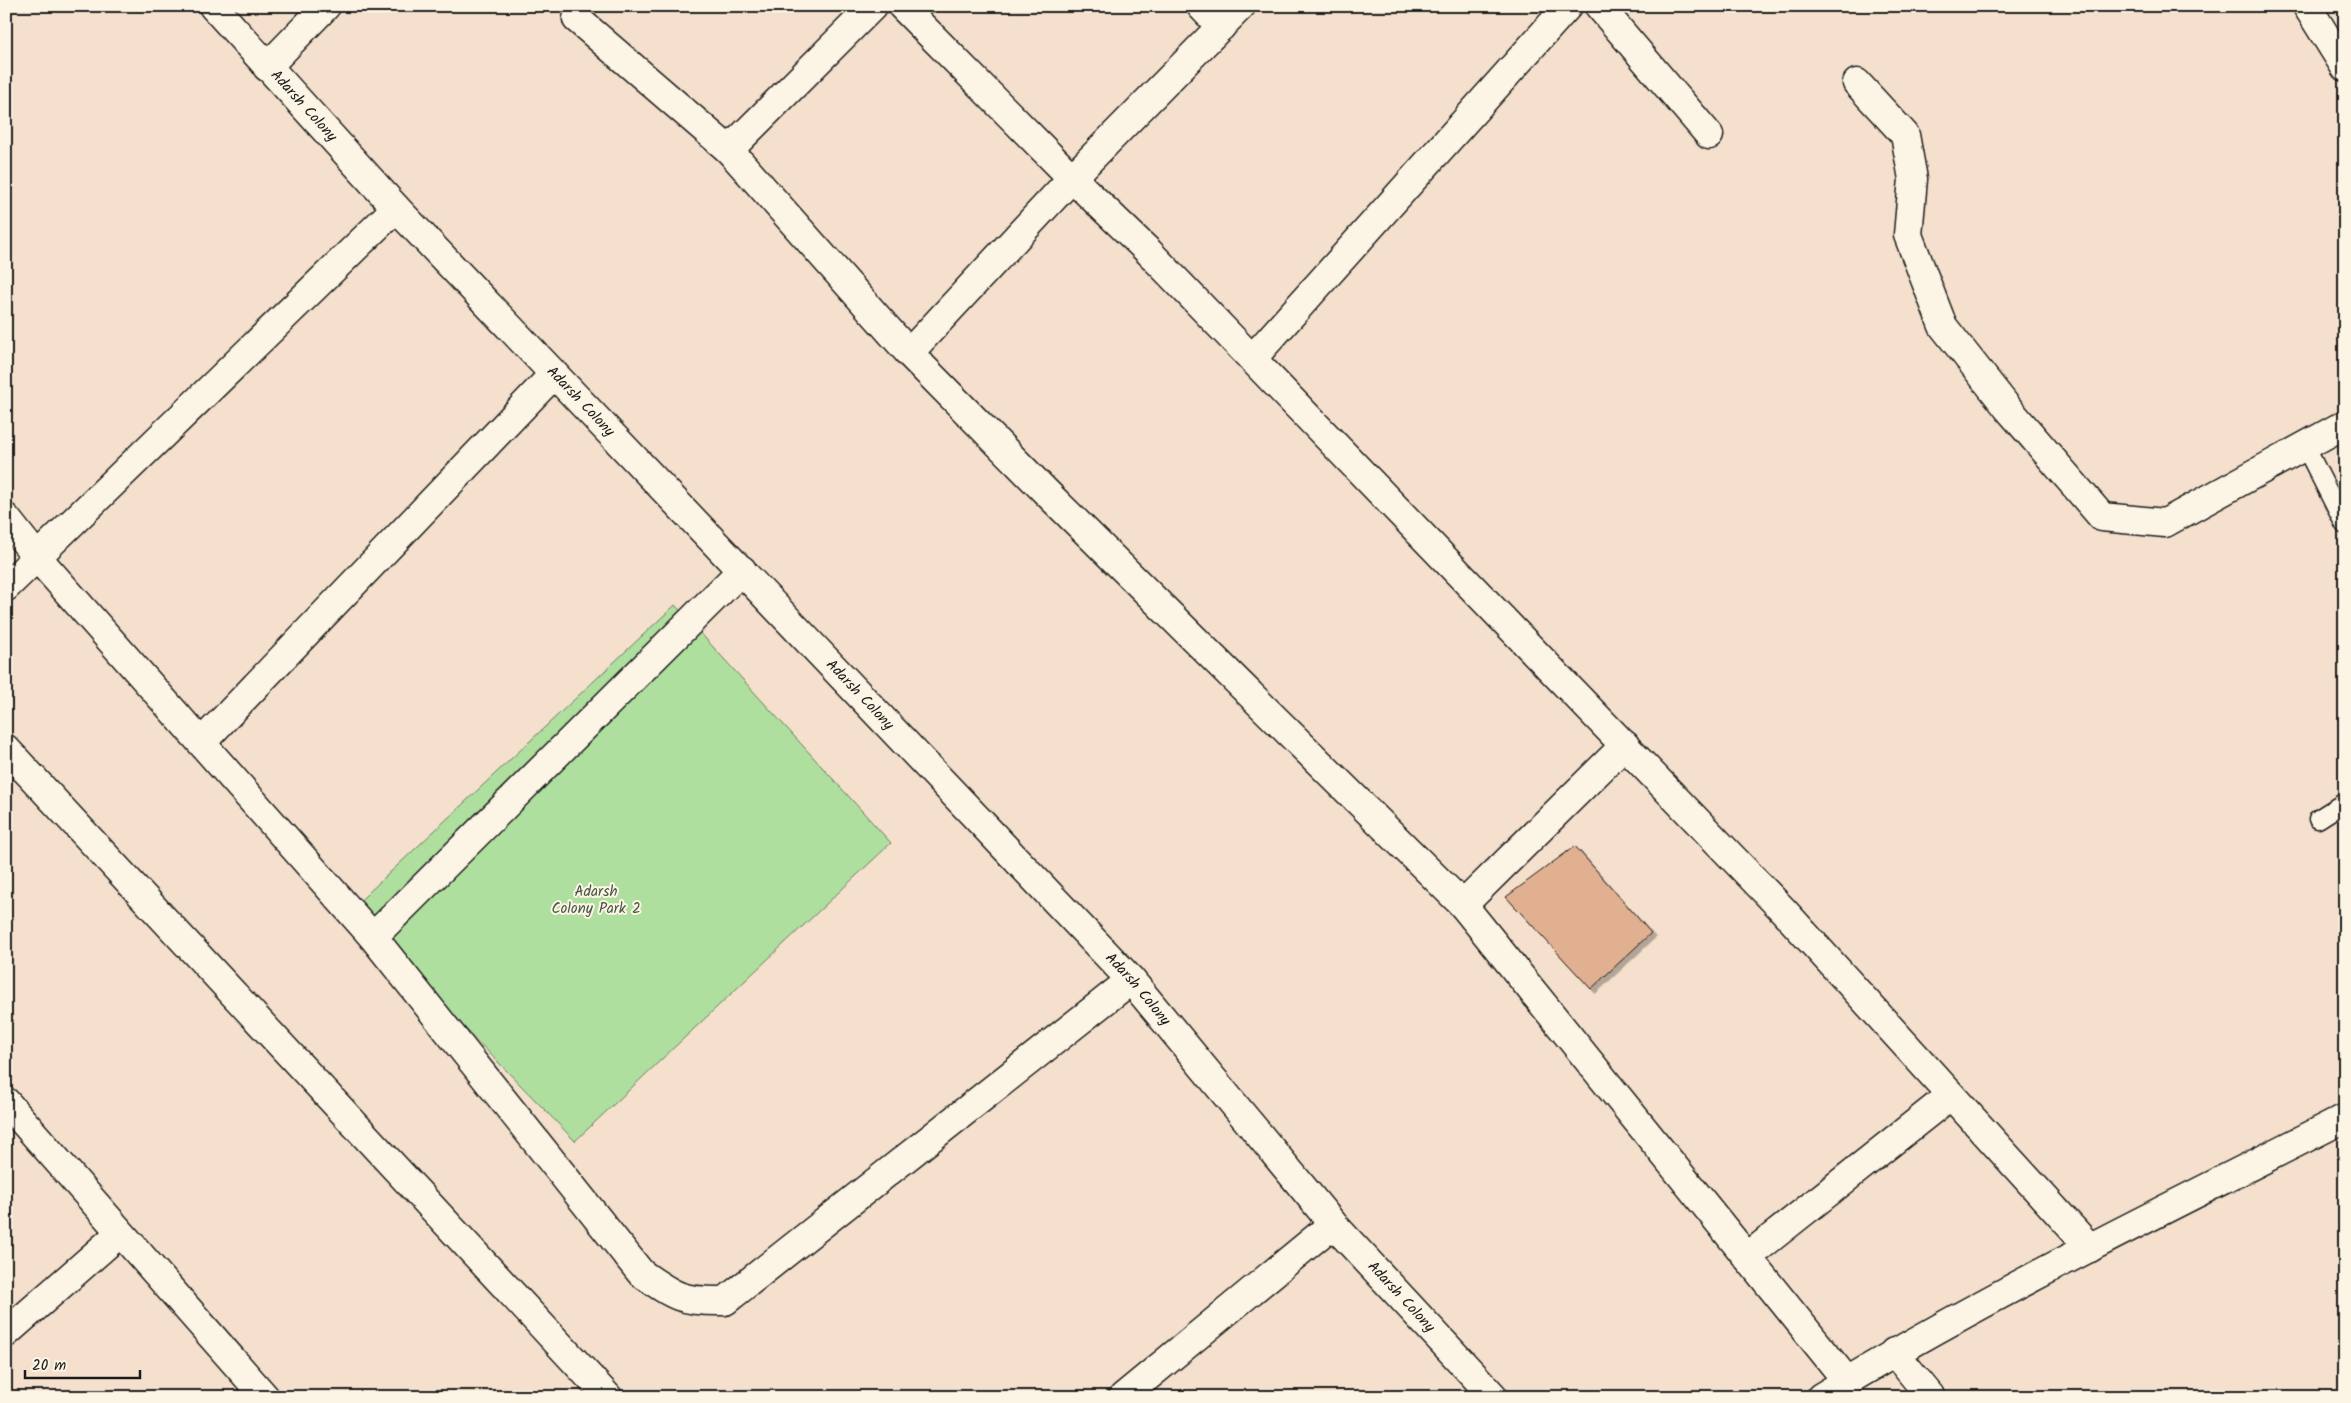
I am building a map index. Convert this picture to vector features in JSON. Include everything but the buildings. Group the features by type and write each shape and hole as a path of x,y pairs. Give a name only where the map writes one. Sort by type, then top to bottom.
{"street":[{"name":"Adarsh Colony","path":"213,6 396,208 1131,980 1333,1224 1494,1397"},
{"path":"267,67 326,6"},
{"path":"729,150 874,6"},
{"path":"902,6 1072,178 1149,252 1783,910 2090,1248"},
{"path":"1201,6 1221,27"},
{"path":"909,353 1072,178 1241,6"},
{"path":"1252,359 1568,6"},
{"path":"1599,6 1708,135"},
{"path":"2307,6 2345,67"},
{"path":"577,19 729,150 909,353 1052,498 1463,905 1847,1381"},
{"path":"1857,82 1905,135 1913,179 1908,235 1943,326 2102,517 2165,523 2345,424"},
{"path":"6,587 396,208"},
{"path":"202,742 554,374"},
{"path":"6,518 36,556 374,937 640,1273 674,1296 698,1302 725,1301 1131,980"},
{"path":"374,937 742,570"},
{"path":"1463,905 1625,745"},
{"path":"6,749 608,1397"},
{"path":"1747,1257 1951,1095"},
{"path":"6,1102 265,1397"},
{"path":"1821,1397 1894,1352 2090,1248 2345,1118"},
{"path":"1123,1397 1333,1224"},
{"path":"6,1333 120,1233"},
{"path":"1894,1352 1932,1397"}],"lane":[{"path":"2305,446 2345,525"},
{"path":"2318,818 2345,802"}],"green space":[{"name":"Adarsh Colony Park 2","path":"675,605 891,843 575,1141 350,910"}]}
